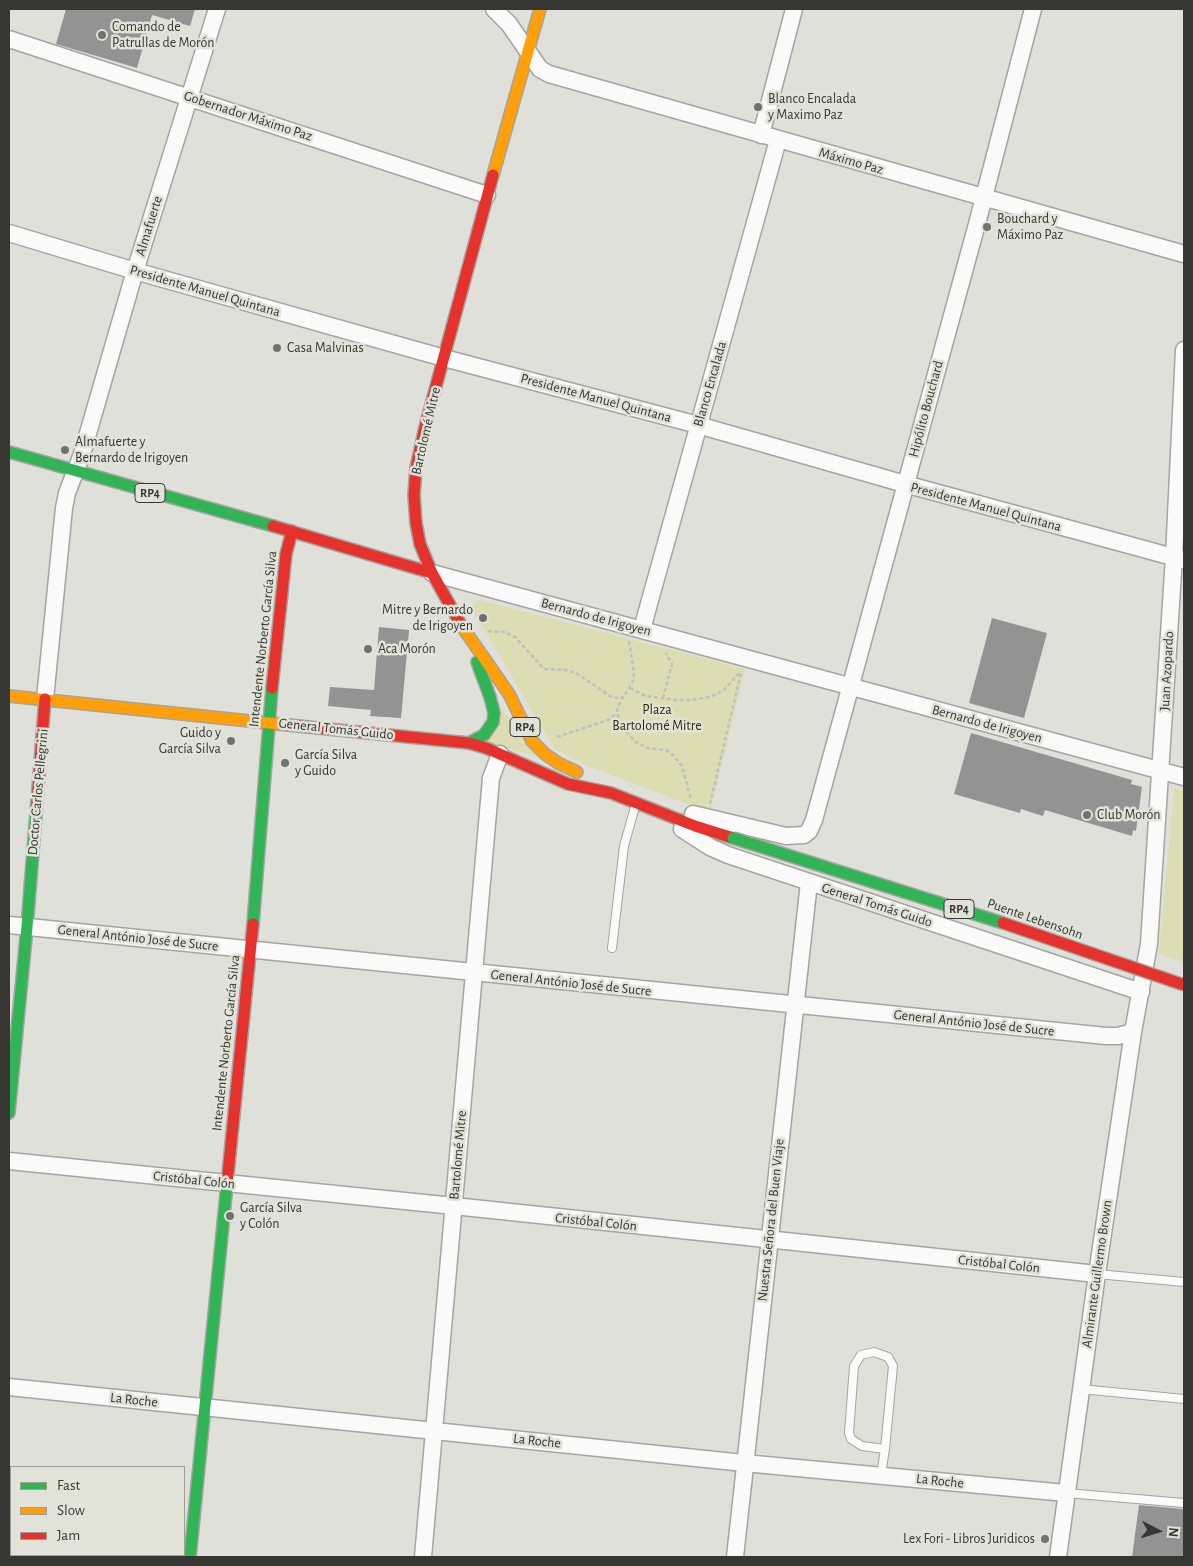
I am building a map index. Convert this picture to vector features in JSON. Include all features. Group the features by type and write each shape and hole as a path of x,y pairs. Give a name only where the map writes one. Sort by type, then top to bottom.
{"main road":[{"name":"Bartolomé Mitre","path":"540,9 487,195 425,427 416,468 414,495 416,522 420,544 432,573 466,634 505,688 528,733 540,749 558,763 586,776 611,793"},
{"name":"Bernardo de Irigoyen","path":"9,452 432,573"},
{"name":"Intendente Norberto García Silva","path":"190,1557 226,1183 251,950 269,722 286,554 292,532"},
{"path":"466,634 494,712 493,722 484,735 469,743"},
{"name":"General Tomás Guido","path":"9,696 469,743 500,754 568,784 611,793 733,838"},
{"name":"Doctor Carlos Pellegrini","path":"9,1113 27,927 45,699"},
{"name":"Puente Lebensohn","path":"733,838 988,918 1184,986"},
{"path":"1144,974 1184,986"}],"street":[{"name":"Almafuerte","path":"74,472 82,454 135,271 217,9"},
{"name":"Máximo Paz","path":"494,9 509,24 540,69 549,74 1184,254"},
{"path":"761,135 794,9"},
{"name":"Hipólito Bouchard","path":"804,835 814,820 1034,9"},
{"name":"Gobernador Máximo Paz","path":"9,39 487,195"},
{"name":"Blanco Encalada","path":"642,629 778,140"},
{"name":"Presidente Manuel Quintana","path":"9,233 135,271 444,358 698,425 905,484 1179,558"},
{"name":"Juan Azopardo","path":"1140,992 1149,944 1179,558 1184,350"},
{"name":"Doctor Carlos Pellegrini","path":"45,699 64,508 74,472"},
{"name":"Bernardo de Irigoyen","path":"432,573 670,636 1184,777"},
{"name":"Bartolomé Mitre","path":"423,1557 491,778 500,754"},
{"name":"General Tomás Guido","path":"652,809 700,816 786,836 804,835"},
{"name":"General Tomás Guido","path":"652,809 710,847 809,882 1140,992"},
{"name":"Nuestra Señora del Buen Viaje","path":"735,1557 794,1004 809,882"},
{"name":"General António José de Sucre","path":"9,925 1106,1036 1118,1036 1133,1032"},
{"name":"Almirante Guillermo Brown","path":"1058,1557 1097,1274 1140,992"},
{"name":"Cristóbal Colón","path":"9,1161 1097,1274"},
{"name":"La Roche","path":"9,1387 744,1464 1066,1493"}],"lane":[{"path":"612,948 624,846 636,803"},
{"name":"Cristóbal Colón","path":"1097,1274 1184,1282"},
{"path":"882,1475 886,1449 893,1366 888,1357 874,1352 861,1355 854,1366 849,1433 850,1439 862,1446 886,1449"},
{"path":"1081,1389 1184,1398"},
{"path":"1066,1493 1184,1503"}],"path":[{"path":"626,625 634,672 633,681 618,706 617,713 628,734 638,743 648,748 666,750 674,756 682,766 700,816"},
{"path":"466,634 495,630 504,632 515,637 544,669 566,670 576,673 610,696 623,697"},
{"path":"663,698 672,664 666,652 670,636"},
{"path":"630,688 645,696 691,700 710,696 724,690 742,670 700,816"},
{"path":"540,749 548,740 608,720 617,713"}],"green space":[{"name":"Plaza Bartolomé Mitre","path":"480,600 745,669 710,813 580,763 555,749 475,614 474,605 476,601"},
{"path":"495,700 539,757 484,742"},
{"path":"1174,788 1184,791 1184,962 1159,954"}],"building":[{"name":"Comando de Patrullas de Morón","path":"66,9 195,9 190,26 152,15 137,68 56,44"},
{"path":"992,618 1047,633 1024,718 969,703"},
{"path":"379,627 409,630 401,718 370,716 371,710 328,706 330,687 374,690"},
{"path":"971,733 1132,780 1131,784 1142,787 1136,831 1133,830 1132,836 1045,810 1043,816 1021,809 1020,813 954,794"},
{"path":"1139,1505 1184,1509 1184,1557 1132,1557"}],"traffic: fast":[{"path":"9,452 273,526"},
{"path":"469,743 484,735 493,722 494,713 477,662"},
{"path":"253,924 272,688"},
{"path":"9,1113 37,801"},
{"path":"733,838 1003,923"},
{"path":"190,1557 227,1184"}],"traffic: slow":[{"path":"493,175 540,9"},
{"path":"461,625 509,694 532,741 545,754 558,763 577,772"},
{"path":"9,696 288,725"}],"traffic: jam":[{"path":"432,573 420,544 416,523 414,495 416,468 425,427 493,175"},
{"path":"273,526 432,573 461,625"},
{"path":"272,688 286,554 292,531"},
{"path":"37,801 45,699"},
{"path":"288,725 469,743 486,748 568,784 611,793 695,826 733,838"},
{"path":"1003,923 1184,985"},
{"path":"227,1184 253,924"}],"place":[{"name":"Comando de Patrullas de Morón","path":"102,35"},
{"name":"Blanco Encalada y Maximo Paz","path":"758,107"},
{"name":"Bouchard y Máximo Paz","path":"987,227"},
{"name":"Casa Malvinas","path":"277,348"},
{"name":"Almafuerte y Bernardo de Irigoyen","path":"65,450"},
{"name":"Mitre y Bernardo de Irigoyen","path":"483,618"},
{"name":"Aca Morón","path":"368,649"},
{"name":"Guido y García Silva","path":"231,741"},
{"name":"García Silva y Guido","path":"285,763"},
{"name":"Club Morón","path":"1087,815"},
{"name":"García Silva y Colón","path":"230,1216"},
{"name":"Lex Fori - Libros Juridicos","path":"1045,1539"}]}
